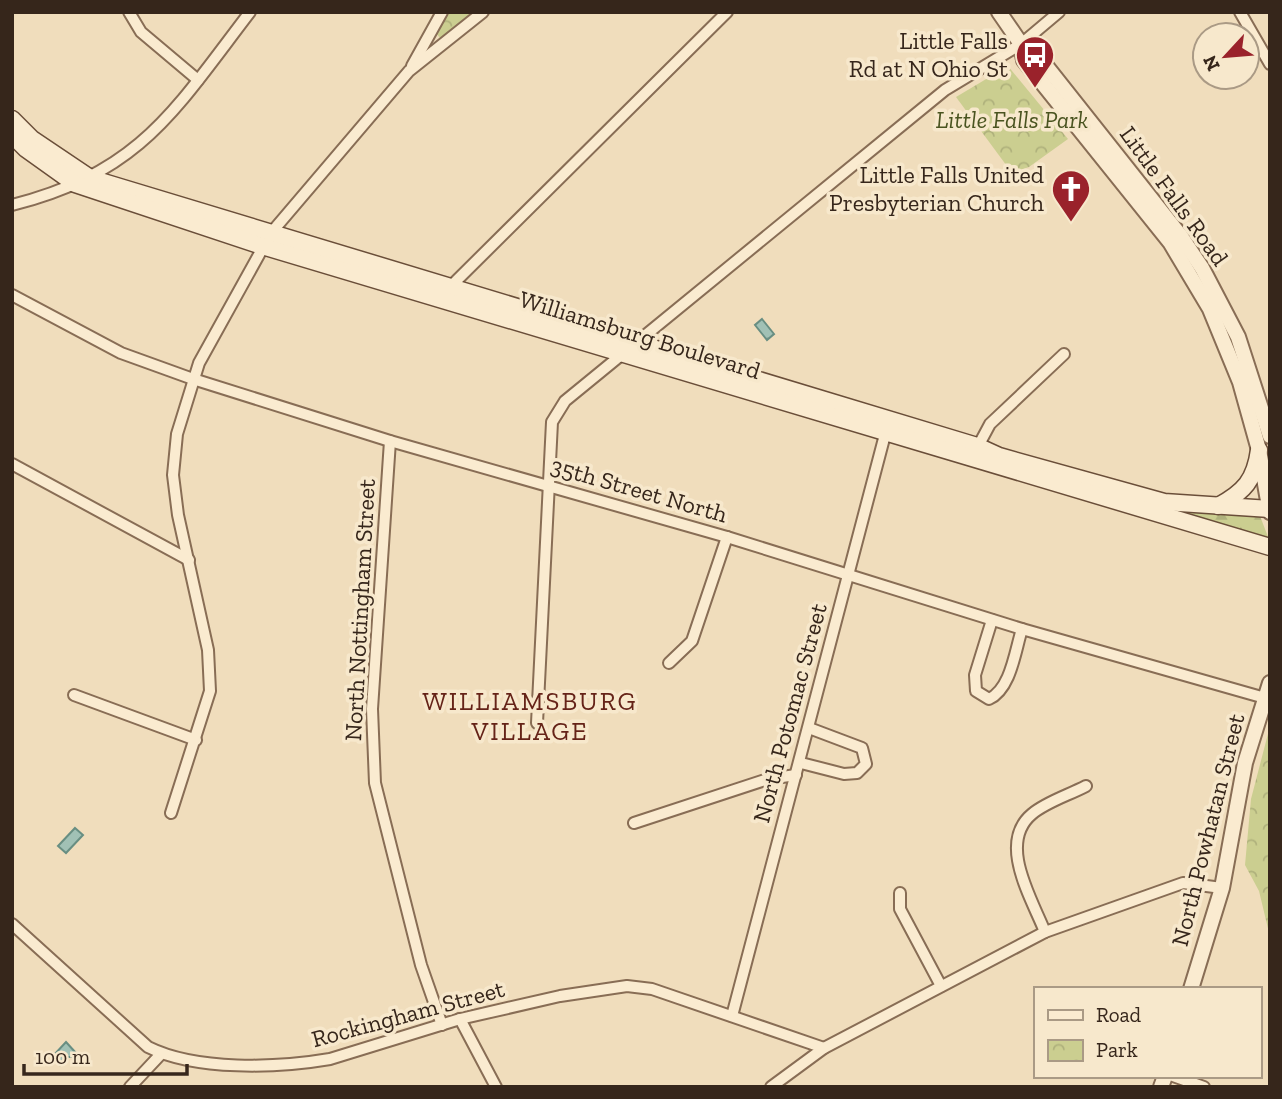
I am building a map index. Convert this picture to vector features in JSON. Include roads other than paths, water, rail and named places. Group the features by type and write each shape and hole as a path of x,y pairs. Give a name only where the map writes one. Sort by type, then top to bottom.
{"main road":[{"name":"Williamsburg Boulevard","path":"12,119 83,181"},
{"name":"Williamsburg Boulevard","path":"12,135 26,149 83,181 446,293 639,344 887,427"},
{"name":"Williamsburg Boulevard","path":"446,293 625,355 975,452 1270,547"},
{"path":"1217,506 1235,497 1252,480 1259,450"},
{"name":"Williamsburg Boulevard","path":"975,452 999,456 1164,502 1269,510"}],"street":[{"path":"130,12 141,32 198,80"},
{"path":"12,205 83,181 134,150 172,115 250,12"},
{"path":"171,813 210,691 208,650 173,475 177,434 193,379 267,239 409,71 442,12"},
{"path":"409,71 483,12"},
{"path":"446,293 727,12"},
{"name":"Little Falls Road","path":"999,12 1021,44 1024,60 1170,242 1191,275 1226,343 1241,382 1259,450 1269,510"},
{"path":"537,723 552,422 565,401 639,344 945,90 1021,44 1059,12"},
{"path":"1240,12 1270,64"},
{"name":"Little Falls Road","path":"1021,44 1035,52 1065,89 1180,235 1202,268 1238,337 1270,436"},
{"name":"35th Street North","path":"12,295 121,353 193,379 390,441 550,485 1022,629 1265,698"},
{"path":"975,452 990,424 1064,354"},
{"name":"North Potomac Street","path":"732,1016 801,763 887,427"},
{"name":"North Nottingham Street","path":"390,441 372,709 375,783 421,965 442,1025"},
{"path":"12,464 189,560"},
{"path":"669,663 692,641 727,537"},
{"path":"992,620 975,675 976,691 989,699 999,695 1005,684 1022,629"},
{"name":"North Powhatan Street","path":"1192,987 1222,888 1243,772 1270,683"},
{"path":"74,695 196,740"},
{"path":"801,763 844,774 857,774 866,764 862,748 809,728"},
{"path":"634,823 768,779 796,775"},
{"path":"1045,932 1025,884 1016,850 1019,827 1033,813 1086,786"},
{"path":"771,1087 824,1048 1045,932 1183,883 1222,888"},
{"path":"900,893 900,909 941,986"},
{"name":"Rockingham Street","path":"12,924 148,1047 162,1054 196,1061 303,1063 330,1059 460,1019 604,988 627,986 652,989 824,1048"},
{"path":"460,1019 496,1087"},
{"path":"130,1087 162,1054"},
{"path":"1179,1078 1204,1087"}],"water":[{"path":"762,319 774,334 767,340 755,325"},
{"path":"75,828 83,835 66,853 58,846"},
{"path":"66,1042 76,1053 60,1065 52,1057"}],"place":[{"name":"Little Falls Rd at N Ohio St","path":"1035,89"},
{"name":"Little Falls United Presbyterian Church","path":"1071,223"}],"district":[{"name":"WILLIAMSBURG VILLAGE","path":"530,716"}],"park label":[{"name":"Little Falls Park","path":"1012,120"}]}
